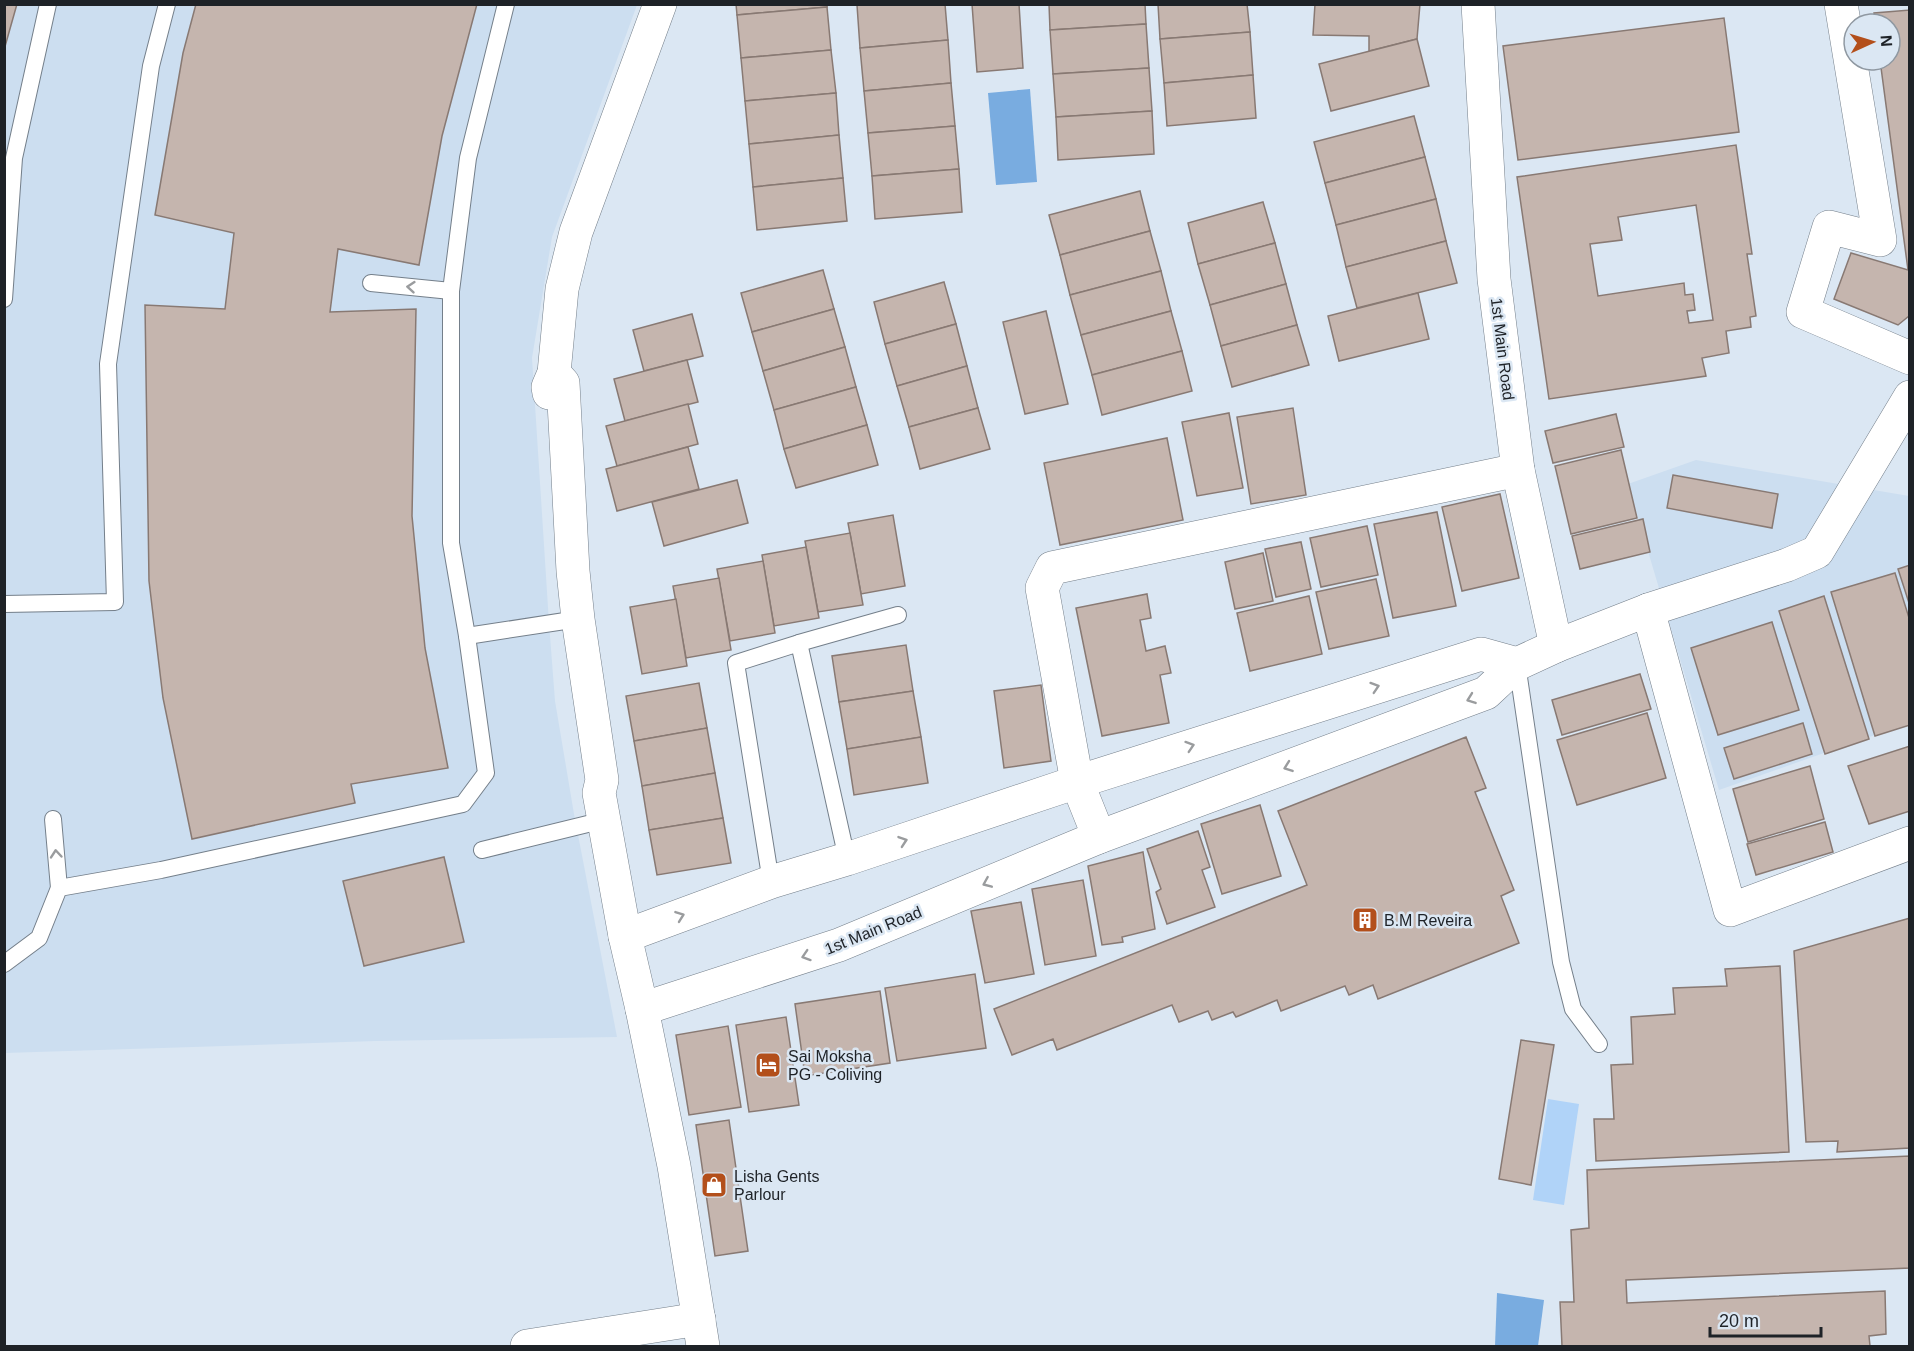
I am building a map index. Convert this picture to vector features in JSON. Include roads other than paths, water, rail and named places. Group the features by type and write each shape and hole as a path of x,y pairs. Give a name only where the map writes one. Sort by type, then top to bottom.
{"street":[{"path":"527,1347 701,1333 674,1166 625,936 601,807 602,780 571,620 573,571 563,383 554,372 562,289 576,232 660,4"},
{"name":"1st Main Road","path":"642,1009 839,945 1099,837 1486,693 1517,664 1556,646 1518,470 1494,279 1478,4"},
{"path":"1841,4 1880,240 1829,227 1803,312 1910,358"},
{"path":"1556,646 1648,610 1787,565 1817,552 1910,397"},
{"path":"1099,837 1077,782 1042,588 1052,568 1518,470"},
{"path":"1648,610 1730,910 1910,843"},
{"path":"625,936 771,882 1480,654 1517,664"}],"lane":[{"path":"4,299 14,158 48,4"},
{"path":"4,604 115,602 108,364 152,66 167,4"},
{"path":"59,888 172,867 463,804 486,773 467,636 451,543 451,291 468,158 506,4"},
{"path":"371,283 451,291"},
{"path":"771,882 736,663 898,615"},
{"path":"467,636 571,620"},
{"path":"799,643 847,859"},
{"path":"1517,664 1561,962 1574,1009 1599,1044"},
{"path":"482,850 601,807"},
{"path":"4,964 39,938 59,888 52,819"}],"place":[{"name":"B.M Reveira","path":"1365,920"},
{"name":"Sai Moksha PG - Coliving","path":"768,1065"},
{"name":"Lisha Gents Parlour","path":"714,1185"}]}
